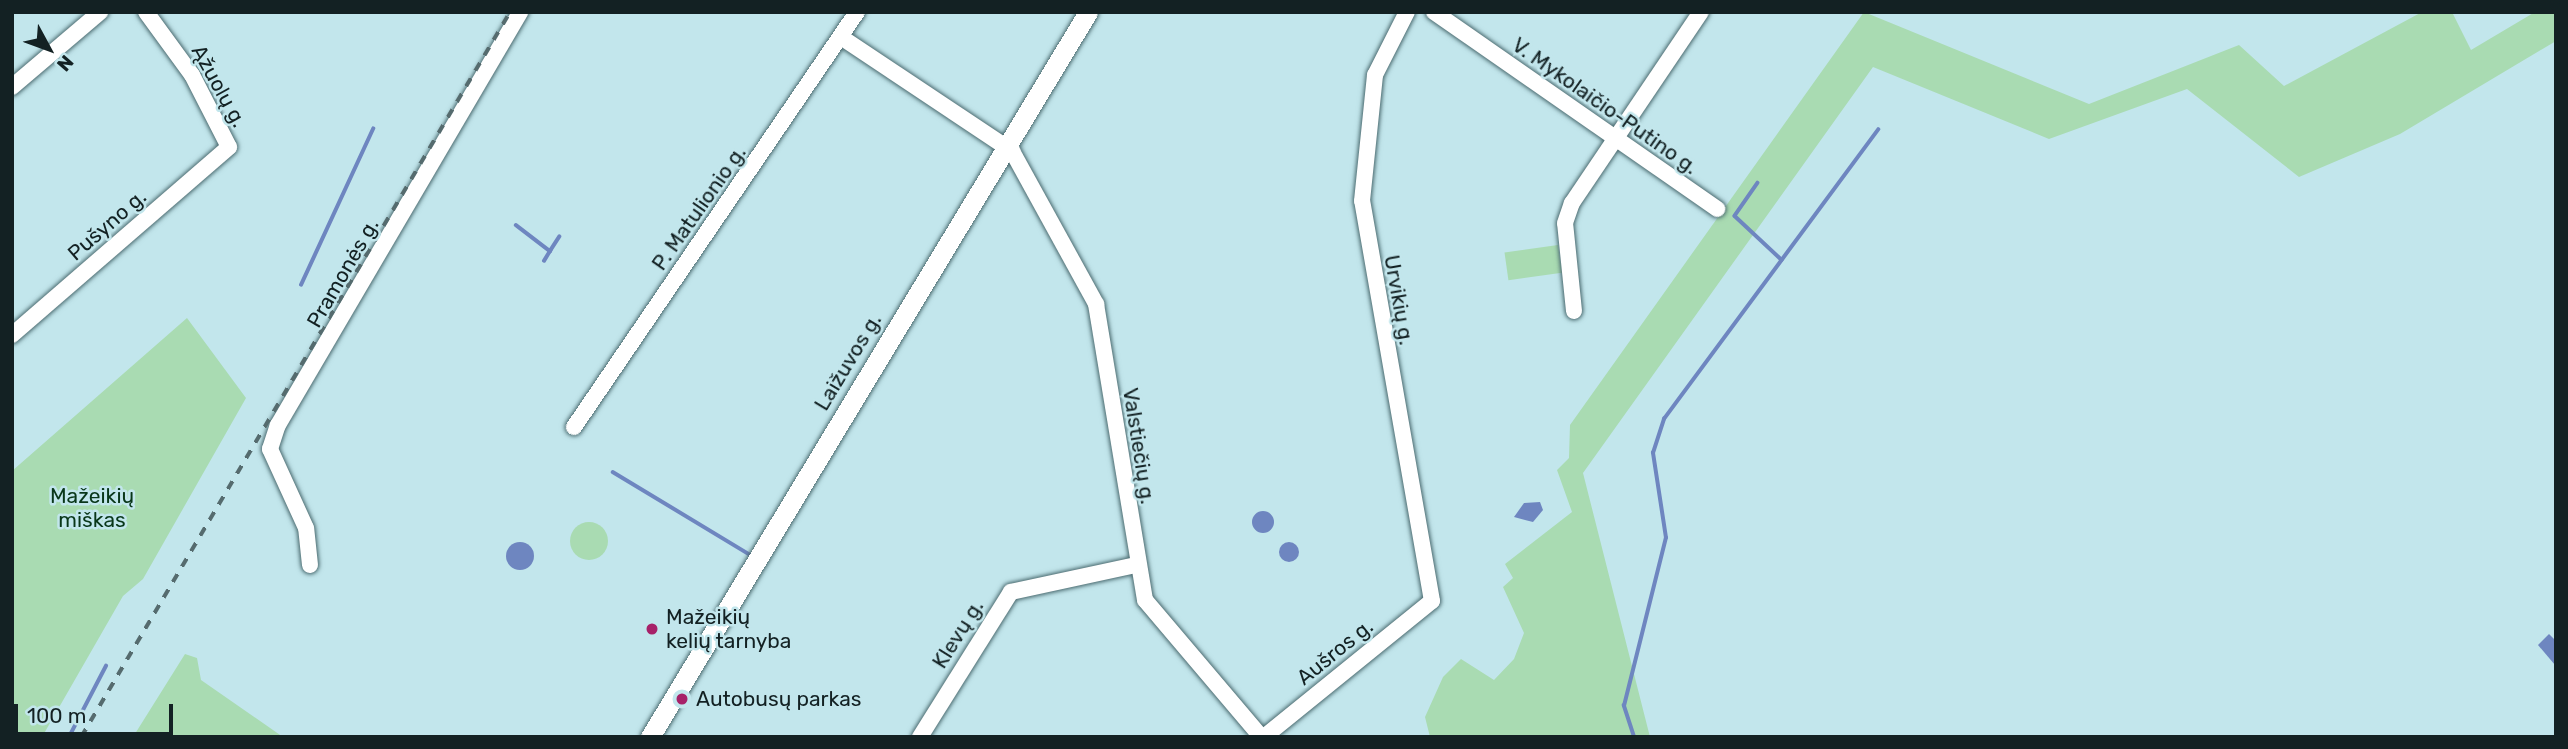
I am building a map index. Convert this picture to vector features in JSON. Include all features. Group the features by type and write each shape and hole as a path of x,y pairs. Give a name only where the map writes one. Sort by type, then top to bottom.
{"main road":[{"name":"Laižuvos g.","path":"650,737 1005,144 1088,12"}],"street":[{"path":"12,87 100,12"},
{"name":"Ąžuolų g.","path":"146,12 192,75 229,147"},
{"name":"Pramonės g.","path":"310,565 306,528 270,449 278,425 520,12"},
{"name":"P. Matulionio g.","path":"574,427 857,12"},
{"name":"Urvikių g.","path":"1407,12 1376,75 1362,201 1432,601"},
{"name":"V. Mykolaičio-Putino g.","path":"1434,12 1717,209"},
{"path":"1574,311 1565,223 1613,139 1701,12"},
{"path":"841,37 1005,144"},
{"name":"Valstiečių g.","path":"1005,144 1096,304 1136,565 1145,600 1263,737"},
{"name":"Pušyno g.","path":"12,335 229,147"},
{"name":"Klevų g.","path":"920,737 1011,592 1136,565"},
{"name":"Aušros g.","path":"1263,737 1432,601"}],"green space":[{"path":"1864,12 2089,104 2239,45 2284,86 2422,12 2452,12 2471,50 2535,12 2556,12 2556,41 2400,134 2299,177 2187,89 2049,139 1873,67 1583,473 1650,737 1430,737 1425,717 1443,677 1461,659 1494,680 1514,659 1524,633 1503,587 1513,578 1505,564 1572,512 1557,470 1569,458 1570,425"},
{"path":"1558,245 1562,273 1508,280 1505,253"},
{"name":"Mažeikių miškas","path":"187,318 246,398 143,579 123,596 42,737 12,737 12,471"},
{"path":"589,522 602,528 608,541 602,554 589,560 576,554 570,541 576,528"},
{"path":"185,654 197,658 201,680 283,737 133,737"}],"water":[{"path":"1540,502 1543,510 1533,522 1514,517 1524,503"},
{"path":"1263,511 1271,514 1274,522 1271,530 1263,533 1255,530 1252,522 1255,514"},
{"path":"520,542 530,546 534,556 530,566 520,570 510,566 506,556 510,546"},
{"path":"1289,542 1296,545 1299,552 1296,559 1289,562 1282,559 1279,552 1282,545"},
{"path":"2549,634 2556,641 2555,665 2538,645"}],"waterway":[{"path":"301,285 373,129"},
{"path":"1634,737 1624,706 1666,538 1653,453 1664,419 1878,130"},
{"path":"1758,183 1735,216 1782,260"},
{"path":"516,225 550,251 559,237"},
{"path":"544,261 550,251"},
{"path":"613,472 749,554"},
{"path":"69,737 106,666"}],"railway":[{"path":"81,737 510,12"}],"place":[{"name":"Mažeikių kelių tarnyba","path":"652,629"},
{"name":"Autobusų parkas","path":"682,699"}]}
